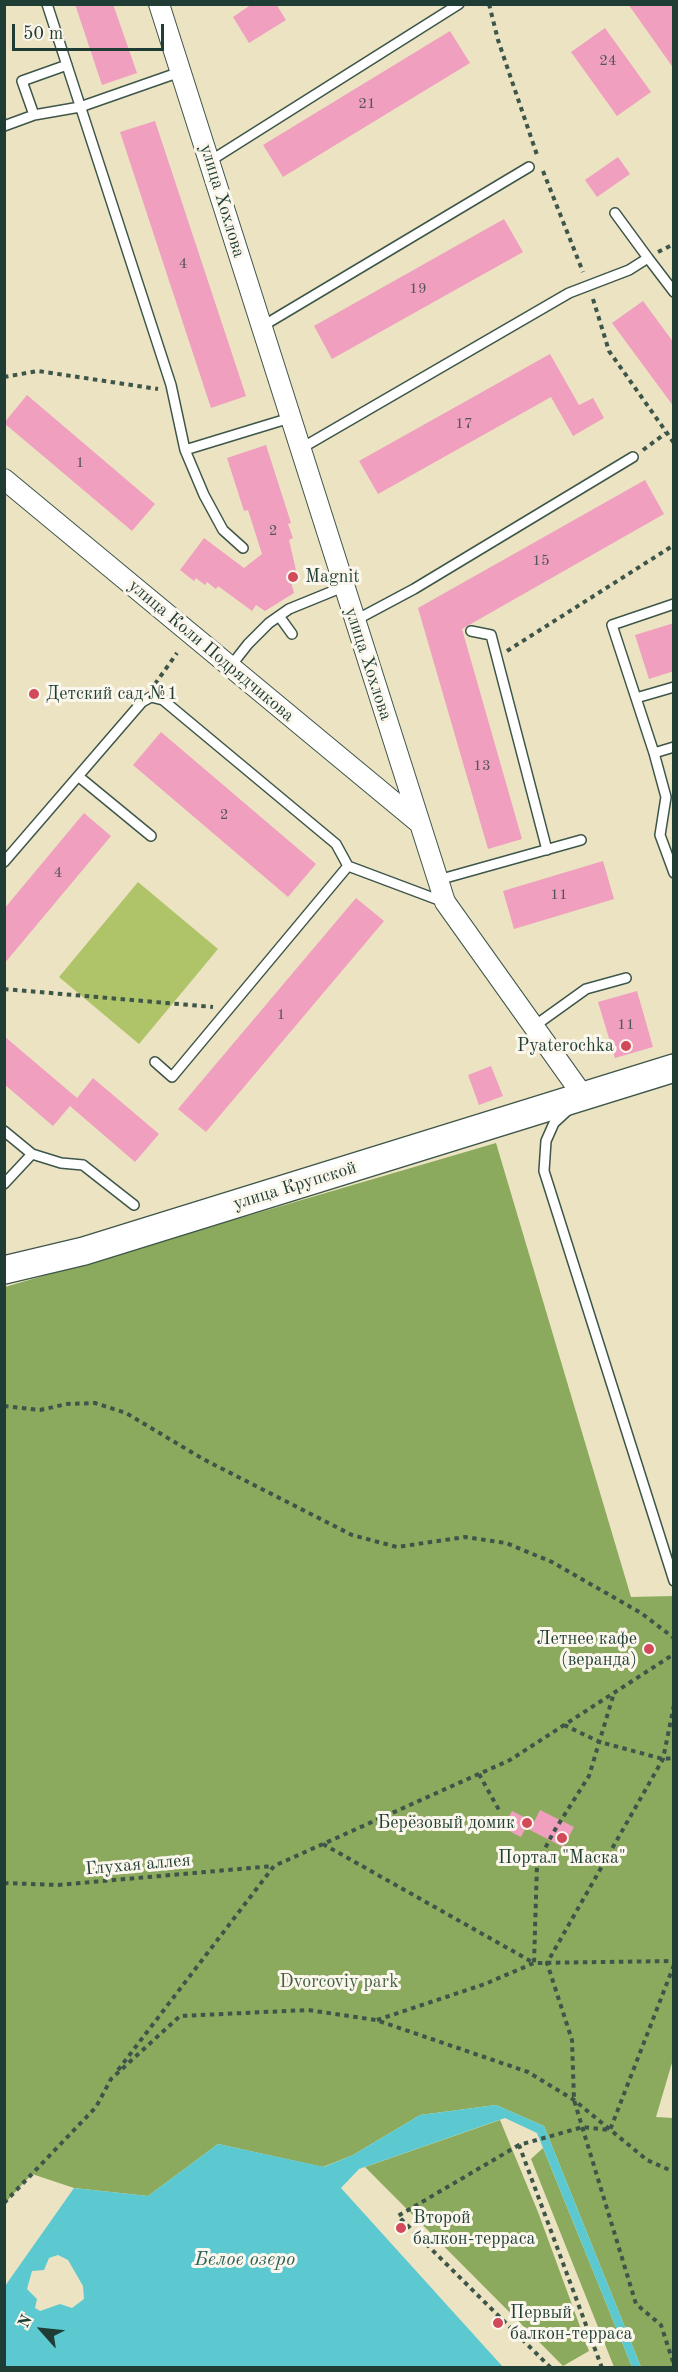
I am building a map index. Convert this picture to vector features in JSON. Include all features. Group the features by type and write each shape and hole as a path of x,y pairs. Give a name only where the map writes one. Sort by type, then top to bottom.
{"street":[{"name":"улица Хохлова","path":"159,4 395,751 445,902 584,1097"},
{"name":"улица Коли Подрядчикова","path":"4,479 418,822"},
{"path":"357,772 377,777 384,774 389,769 395,751"},
{"path":"584,1097 674,1068"},
{"name":"улица Крупской","path":"4,1270 84,1251 584,1097"}],"lane":[{"path":"47,4 172,391 185,450 204,495 223,530 243,548"},
{"path":"210,161 459,4"},
{"path":"34,115 22,81 67,65"},
{"path":"4,126 34,115 81,107 180,72"},
{"path":"261,327 529,167"},
{"path":"615,213 674,292"},
{"path":"300,449 569,293 628,270 648,258"},
{"path":"185,450 290,418"},
{"path":"354,621 414,589 633,457"},
{"path":"230,668 248,644 279,616 313,597 343,587"},
{"path":"674,604 612,625 666,797 660,835 674,873"},
{"path":"279,616 292,634"},
{"path":"471,631 491,635 547,850"},
{"path":"636,698 674,687"},
{"path":"4,862 142,702 151,697 162,700 336,844 348,866 445,902"},
{"path":"654,753 674,747"},
{"path":"78,776 151,836"},
{"path":"438,880 581,840"},
{"path":"154,1062 172,1077 348,866"},
{"path":"534,1027 586,990 626,978"},
{"path":"584,1097 554,1123 546,1141 544,1171 674,1581"},
{"path":"4,1131 32,1154 62,1163 83,1165 134,1205"},
{"path":"4,1184 32,1154"}],"path":[{"path":"489,4 498,40 539,161 565,231 589,285 609,351 674,443"},
{"path":"4,376 38,371 172,391"},
{"path":"633,457 666,433"},
{"path":"497,657 674,545"},
{"path":"142,702 177,653"},
{"path":"4,989 229,1008"},
{"path":"4,1406 40,1410 67,1404 95,1403 126,1413 204,1459 352,1535 397,1547 465,1537 506,1544 552,1562 640,1612 674,1638"},
{"path":"4,2203 96,2107 111,2079 274,1866 510,1760 674,1654"},
{"path":"534,1963 537,1864 551,1832 589,1776 615,1692"},
{"path":"674,1705 663,1759 547,1963 572,2040 574,2100 636,2304 661,2325 674,2365"},
{"path":"564,1725 600,1742 663,1759 674,1758"},
{"path":"479,1773 499,1809"},
{"path":"323,1844 534,1963"},
{"name":"Глухая аллея","path":"4,1883 58,1885 274,1866"},
{"path":"376,2020 485,1984 534,1963 674,1963 610,2130"},
{"path":"111,2079 180,2016 308,2010 376,2020 528,2072 574,2100 647,2160 674,2172"},
{"path":"551,2367 398,2216 519,2145 583,2127 610,2130"},
{"path":"519,2145 602,2367"}],"green space":[{"path":"138,882 218,949 139,1044 59,977"},
{"name":"Dvorcoviy park","path":"496,1143 631,1597 673,1596 674,2056 656,2117 673,2118 673,2367 641,2367 544,2126 496,2105 420,2115 353,2155 323,2167 218,2144 148,2196 74,2188 32,2174 5,2203 5,1287"},
{"path":"500,2120 538,2212 589,2351 563,2366 365,2167"},
{"path":"543,2148 632,2367 614,2367 531,2159"}],"water":[{"name":"Белое озеро","path":"496,2105 544,2126 641,2367 632,2367 537,2133 505,2118 359,2169 341,2188 503,2367 5,2367 5,2286 74,2188 148,2196 218,2144 324,2167 353,2155 420,2115","holes":["58,2255 68,2260 83,2286 84,2299 72,2308 60,2304 40,2311 35,2308 37,2299 27,2289 32,2271 44,2270 49,2258"]}],"building":[{"path":"75,4 113,4 137,73 102,85"},
{"path":"252,4 276,4 286,20 249,43 233,17"},
{"path":"628,4 674,4 674,69 650,35"},
{"path":"605,28 651,92 617,116 571,52"},
{"path":"450,31 470,63 283,177 263,145"},
{"path":"155,121 246,396 211,408 120,132"},
{"path":"618,157 630,174 597,197 585,180"},
{"path":"504,219 523,252 332,359 314,326"},
{"path":"643,301 674,343 674,407 612,323"},
{"path":"550,354 579,405 593,398 604,418 573,436 551,397 378,494 359,461"},
{"path":"27,395 155,504 132,531 4,423"},
{"path":"266,445 291,523 288,524 293,538 289,540 298,579 291,582 294,593 265,611 256,605 252,611 218,586 216,589 207,582 205,585 196,578 194,581 180,570 204,538 244,568 262,554 248,510 244,511 227,458"},
{"path":"645,480 664,514 462,629 522,839 488,849 418,608"},
{"path":"674,623 674,671 649,679 635,635"},
{"path":"161,732 316,864 288,897 133,765"},
{"path":"84,813 111,836 4,964 4,909"},
{"path":"603,861 614,899 514,929 503,891"},
{"path":"356,898 384,921 206,1132 178,1109"},
{"path":"637,991 653,1047 615,1058 598,1002"},
{"path":"4,1036 77,1098 93,1078 159,1134 135,1162 70,1106 53,1126 4,1084"},
{"path":"491,1066 503,1096 479,1105 468,1075"},
{"path":"540,1810 574,1827 563,1847 530,1830"},
{"path":"512,1811 530,1820 521,1837 503,1828"}],"place":[{"name":"Magnit","path":"293,577"},
{"name":"Детский сад №1","path":"34,694"},
{"name":"Pyaterochka","path":"626,1046"},
{"name":"Летнее кафе (веранда)","path":"649,1649"},
{"name":"Берёзовый домик","path":"527,1823"},
{"name":"Портал \"Маска\"","path":"562,1838"},
{"name":"Второй балкон-терраса","path":"401,2228"},
{"name":"Первый балкон-терраса","path":"498,2323"}]}
